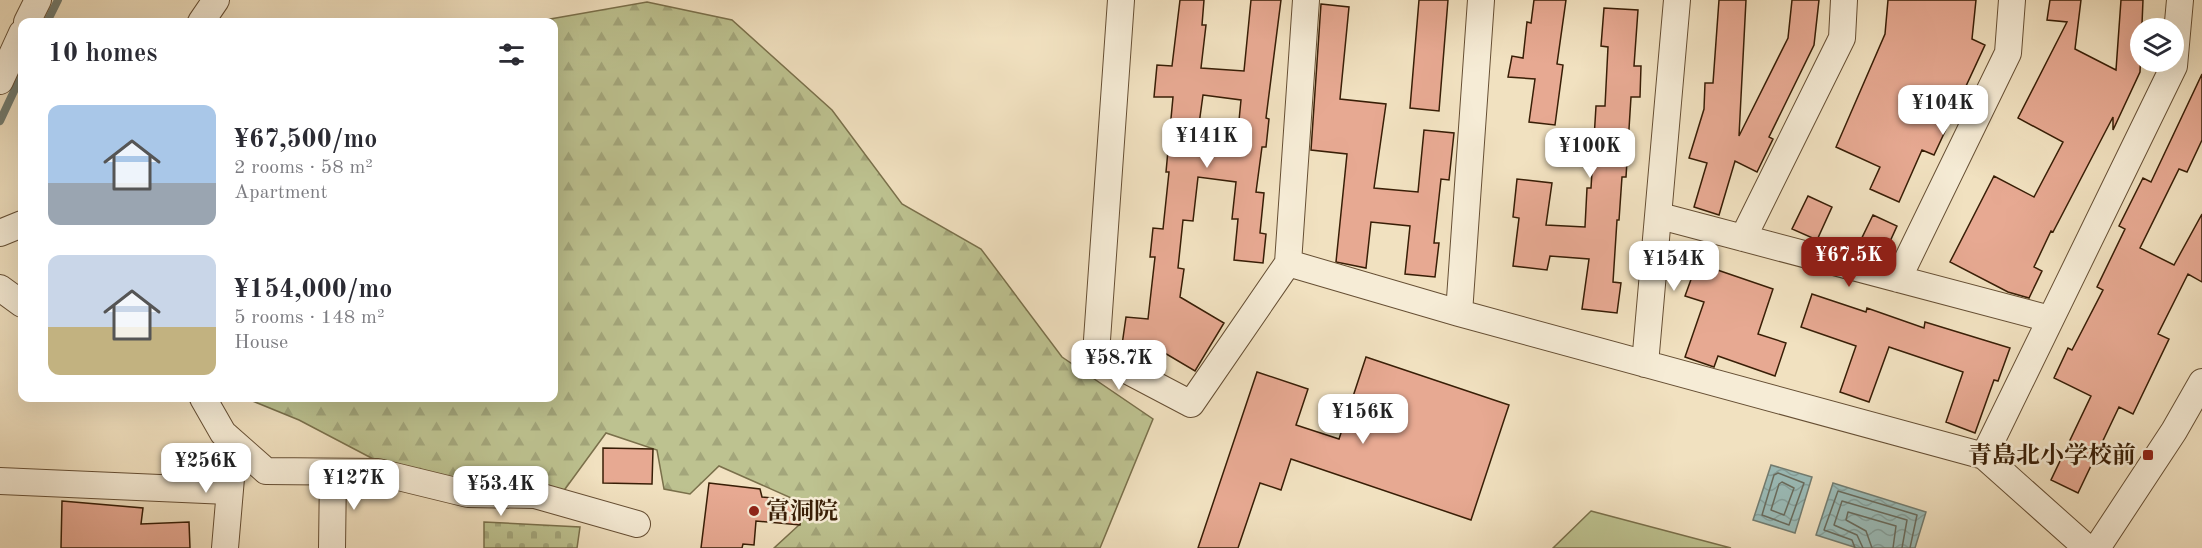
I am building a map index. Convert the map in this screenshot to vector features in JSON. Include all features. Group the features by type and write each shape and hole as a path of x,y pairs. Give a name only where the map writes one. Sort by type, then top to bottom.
{"street":[{"path":"29,18 38,0"},
{"path":"204,18 216,0"},
{"path":"1121,0 1096,354 1191,404 1288,263 1306,0"},
{"path":"1459,313 1481,0"},
{"path":"1645,364 1660,216 1677,0"},
{"path":"1743,238 1842,38 1844,0"},
{"path":"1898,279 2008,53 2012,0"},
{"path":"1984,456 2174,66 2181,0"},
{"path":"0,81 18,42"},
{"path":"1660,216 2050,319"},
{"path":"0,233 18,226"},
{"path":"1288,263 1459,313 1984,456 2087,548"},
{"path":"0,288 18,301"},
{"path":"2097,548 2174,431 2202,382"},
{"path":"205,402 223,433 266,471 378,472 468,494 535,495 637,524"},
{"path":"225,548 228,491 234,443"},
{"path":"332,548 333,473"},
{"path":"0,482 228,491"}],"green space":[{"path":"647,2 732,20 832,110 902,204 981,249 1062,357 1153,419 1100,548 774,548 799,525 798,501 719,466 690,494 664,489 657,450 606,433 552,507 459,504 299,420 255,402 558,402 558,18 556,18"},
{"path":"1591,511 1731,548 1553,548"},
{"path":"484,522 580,527 577,548 484,548"}],"water":[{"path":"1771,465 1812,477 1795,533 1753,520"},
{"path":"1833,483 1926,512 1915,548 1857,548 1816,535"}],"building":[{"path":"1180,0 1204,0 1202,25 1206,25 1201,68 1244,71 1251,0 1281,0 1266,118 1269,119 1266,147 1262,147 1256,192 1264,193 1260,233 1266,234 1263,263 1234,260 1238,219 1232,219 1236,182 1198,177 1193,221 1183,220 1178,268 1184,269 1180,297 1224,323 1195,371 1158,349 1122,345 1126,317 1148,319 1155,257 1150,257 1153,228 1163,229 1173,97 1154,97 1157,65 1172,66","holes":["1203,95 1241,100 1236,151 1196,146"]},
{"path":"1419,0 1448,0 1439,111 1410,108"},
{"path":"1534,0 1566,0 1557,64 1563,65 1555,125 1529,122 1535,79 1508,77 1512,56 1523,58 1527,22 1531,23"},
{"path":"1719,0 1746,0 1739,136 1788,38 1792,0 1819,0 1814,45 1769,137 1773,139 1757,172 1735,161 1719,215 1694,207 1707,163 1689,158 1704,109 1705,83 1713,83"},
{"path":"1888,0 1976,0 1972,39 1985,45 1934,155 1922,150 1899,202 1870,189 1880,167 1836,147 1885,34"},
{"path":"2050,0 2081,0 2075,49 2116,70 2121,0 2143,0 2142,18 2130,18 2130,72 2140,72 2113,130 2113,117 2053,232 2051,231 2034,267 2042,271 2029,298 2008,292 1950,262 1994,176 2034,197 2063,142 2018,118 2067,22 2047,20"},
{"path":"1321,4 1349,7 1340,99 1386,104 1374,188 1418,192 1424,130 1454,133 1449,180 1441,179 1434,243 1439,243 1435,277 1405,274 1410,226 1371,222 1366,268 1336,262 1347,154 1311,150"},
{"path":"1604,8 1638,10 1634,66 1641,66 1640,97 1631,97 1626,177 1622,177 1619,220 1617,220 1613,282 1621,283 1617,313 1582,309 1589,259 1550,256 1547,270 1513,266 1519,218 1513,217 1517,179 1552,183 1546,225 1585,227 1587,188 1591,188 1596,106 1605,106 1608,47 1601,46"},
{"path":"2202,74 2202,140 2187,172 2179,169 2140,248 2174,265 2202,214 2202,282 2188,274 2158,334 2169,339 2133,414 2119,407 2078,493 2051,480 2091,396 2054,378 2068,348 2072,350 2103,290 2097,287 2125,229 2119,226 2143,178 2151,182"},
{"path":"1808,196 1832,207 1817,240 1792,229"},
{"path":"1873,215 1897,226 1882,259 1857,248"},
{"path":"1697,263 1773,289 1758,334 1786,343 1775,376 1718,356 1714,367 1685,357 1704,302 1685,296"},
{"path":"1812,294 1866,312 1867,308 1924,328 1925,322 2010,348 1998,381 1994,380 1975,433 1946,422 1963,372 1889,347 1869,402 1840,392 1856,346 1801,327"},
{"path":"1366,357 1509,405 1471,520 1291,459 1281,490 1260,483 1238,548 1198,548 1257,372 1308,389 1296,425 1339,439"},
{"path":"603,448 653,449 652,484 603,483"},
{"name":"富洞院","path":"709,483 760,489 762,497 803,501 800,525 756,521 754,545 743,544 742,548 701,548"},
{"path":"62,501 143,508 141,524 189,522 190,548 61,548"}],"waterway":[{"path":"49,18 58,0"},
{"path":"0,121 18,83"}],"place":[{"name":"青島北小学校前","path":"2148,455"},
{"name":"富洞院","path":"754,511"}]}
